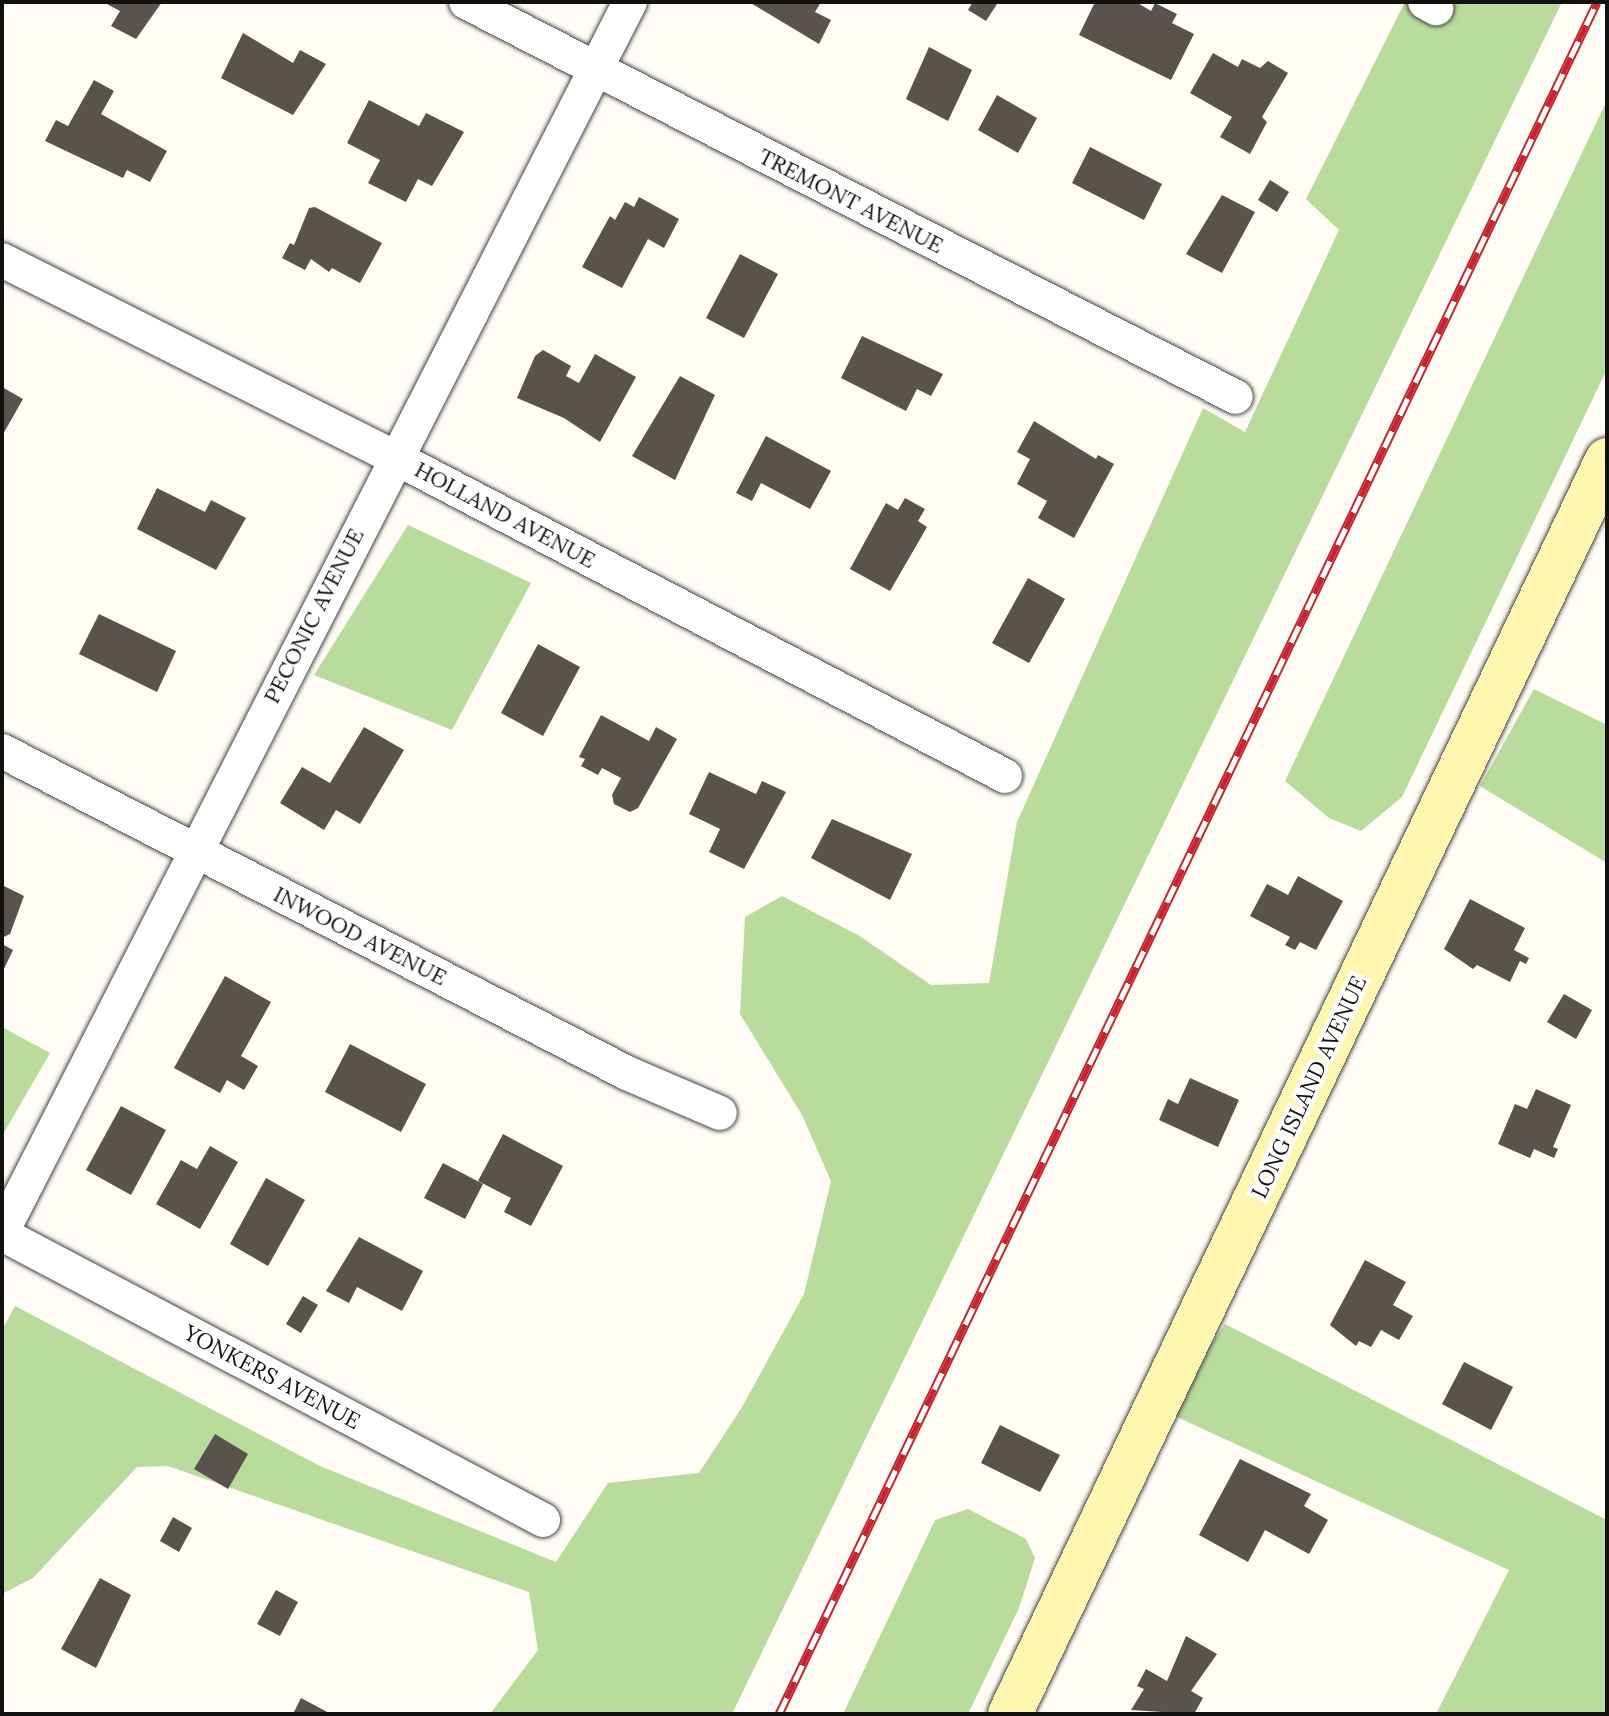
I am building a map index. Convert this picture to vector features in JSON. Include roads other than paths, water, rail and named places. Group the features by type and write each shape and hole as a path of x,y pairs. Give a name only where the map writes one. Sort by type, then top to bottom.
{"street":[{"name":"TREMONT AVENUE","path":"466,2 595,71 1236,397"},
{"name":"PECONIC AVENUE","path":"2,1233 193,850 630,2"},
{"name":"HOLLAND AVENUE","path":"2,260 396,458 1005,776"},
{"name":"LONG ISLAND AVENUE","path":"1010,1714 1607,460"},
{"name":"INWOOD AVENUE","path":"2,751 627,1073 720,1113"},
{"name":"YONKERS AVENUE","path":"2,1233 543,1520"}],"railway":[{"path":"779,1714 1597,2"}]}
